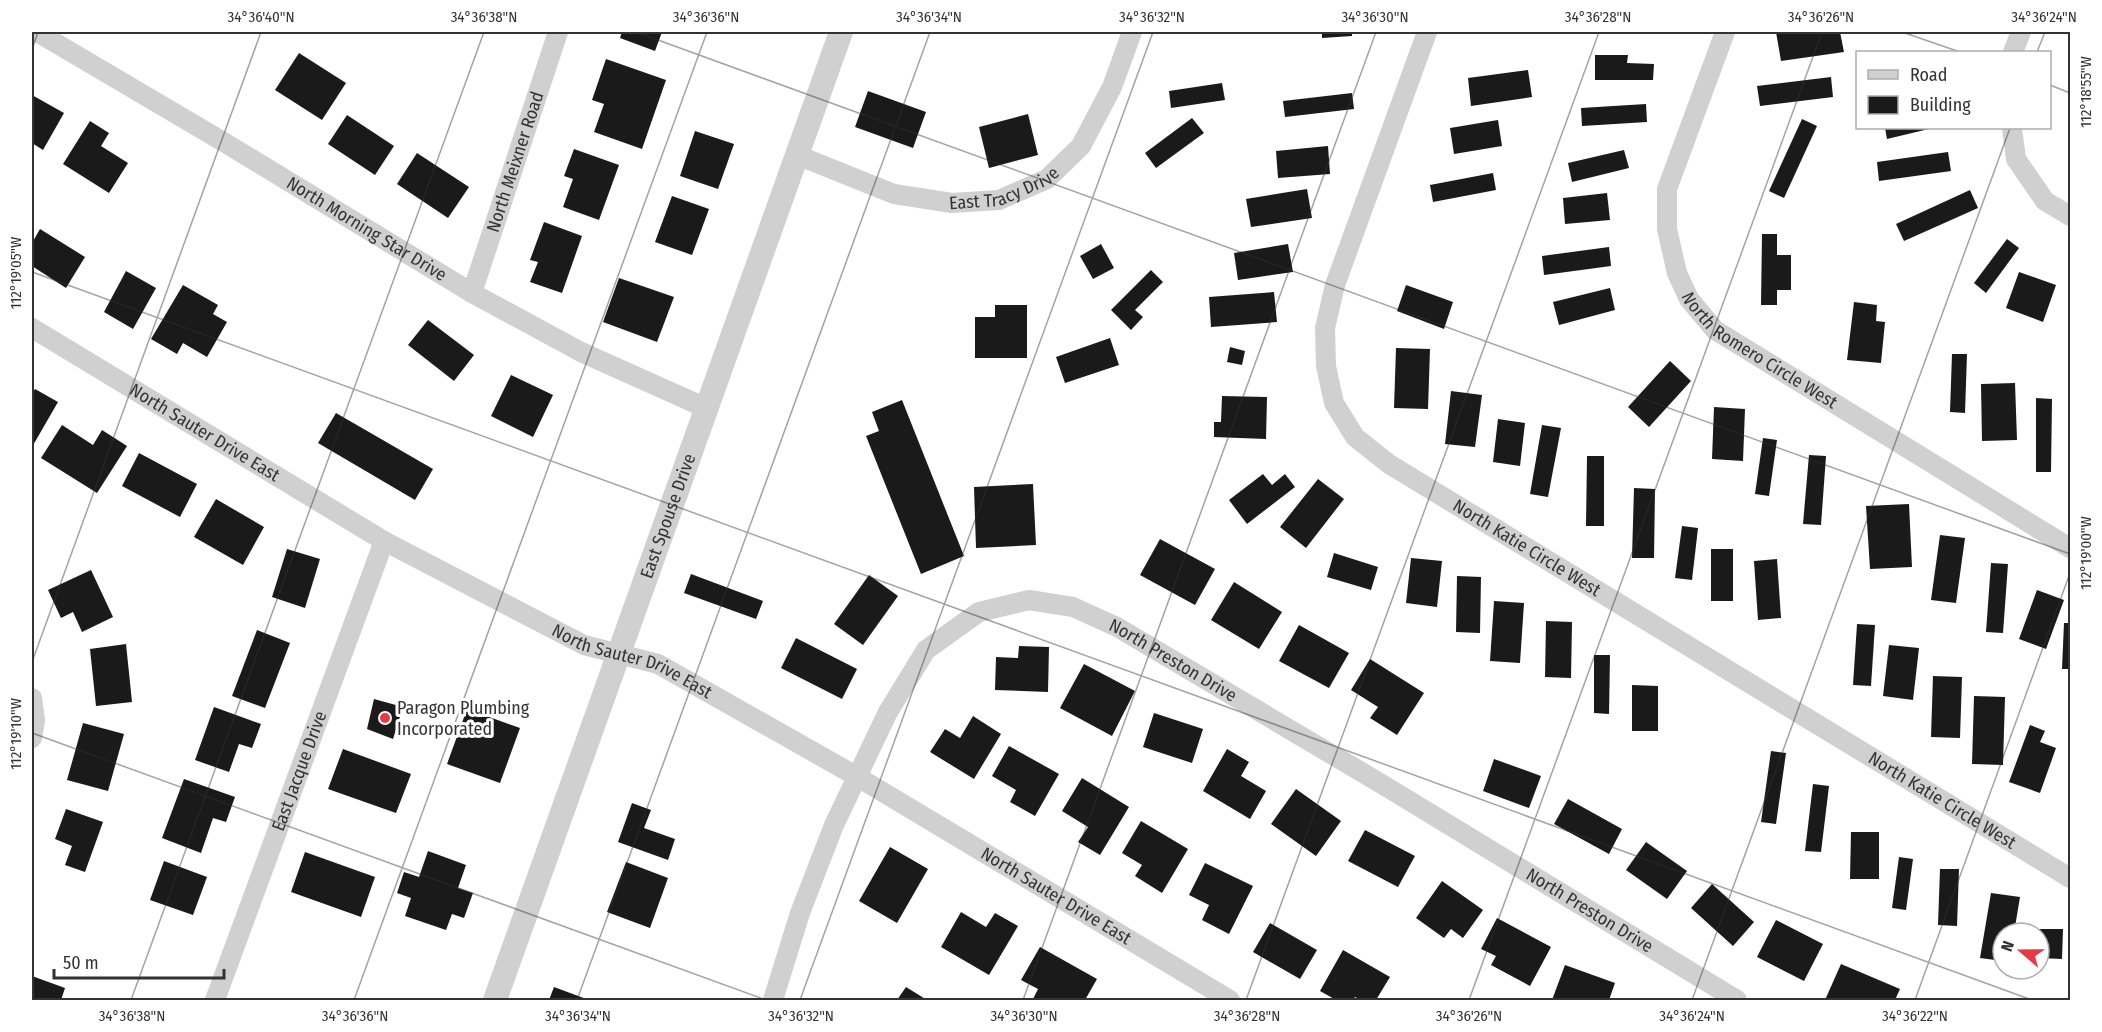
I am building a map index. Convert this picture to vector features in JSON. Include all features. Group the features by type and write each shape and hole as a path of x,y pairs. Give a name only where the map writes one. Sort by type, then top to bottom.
{"street":[{"name":"North Morning Star Drive","path":"37,32 472,293 581,352 706,408"},
{"name":"East Spouse Drive","path":"495,1000 841,32"},
{"name":"East Tracy Drive","path":"797,155 894,194 952,203 999,200 1047,179 1081,146 1112,87 1132,32"},
{"name":"North Katie Circle West","path":"1427,32 1335,285 1325,328 1326,366 1334,403 1355,437 1389,464 2070,878"},
{"name":"North Romero Circle West","path":"1725,32 1667,189 1667,229 1677,273 1689,299 1714,330 2070,548"},
{"path":"2013,51 2021,32"},
{"name":"North Meixner Road","path":"472,293 553,34"},
{"path":"2012,129 2016,159 2045,201 2070,216"},
{"name":"North Sauter Drive East","path":"32,328 384,541 584,645 658,664 856,776 1230,1000"},
{"name":"East Jacque Drive","path":"215,1000 384,541"},
{"name":"North Preston Drive","path":"773,1000 800,913 834,825 888,712 926,650 980,612 1029,600 1073,607 1117,627 1385,786 1737,1000"},
{"path":"32,698 35,720 32,738"}],"building":[{"path":"622,32 662,32 655,51 620,38"},
{"path":"1322,32 1352,32 1352,36 1322,38"},
{"path":"1776,32 1840,32 1844,52 1781,61"},
{"path":"299,53 346,83 322,120 275,90"},
{"path":"1595,55 1628,55 1627,63 1654,64 1653,80 1595,80"},
{"path":"606,59 666,80 642,149 594,132 604,104 592,100"},
{"path":"1528,70 1532,97 1471,106 1468,78"},
{"path":"1831,77 1833,97 1760,106 1757,86"},
{"path":"1222,83 1225,100 1171,108 1169,91"},
{"path":"868,91 926,112 913,148 855,127"},
{"path":"1352,93 1354,109 1285,117 1283,101"},
{"path":"32,95 64,113 43,150 32,143"},
{"path":"1646,104 1647,122 1582,126 1581,108"},
{"path":"1028,114 1038,155 989,168 979,127"},
{"path":"347,115 394,146 375,175 328,144"},
{"path":"1192,118 1204,133 1156,168 1145,153"},
{"path":"1802,119 1817,126 1784,198 1769,191"},
{"path":"1498,120 1502,146 1454,154 1450,128"},
{"path":"90,121 109,133 101,146 128,163 109,193 63,164"},
{"path":"1885,129 1929,129 1887,139"},
{"path":"695,131 734,144 718,189 680,176"},
{"path":"1328,146 1330,174 1278,178 1276,151"},
{"path":"574,149 619,165 599,220 563,207 573,179 564,176"},
{"path":"1624,150 1629,168 1572,182 1568,163"},
{"path":"1948,152 1951,171 1879,181 1877,162"},
{"path":"417,153 469,187 448,218 397,184"},
{"path":"1493,173 1496,190 1433,202 1430,185"},
{"path":"1307,189 1312,218 1251,227 1246,199"},
{"path":"1970,190 1978,208 1904,241 1896,224"},
{"path":"1607,193 1610,220 1565,224 1563,198"},
{"path":"672,196 709,209 692,255 655,242"},
{"path":"544,222 582,236 562,293 530,282 538,262 530,260"},
{"path":"40,229 85,257 66,288 32,266 32,243"},
{"path":"1762,234 1777,234 1777,255 1791,255 1791,290 1777,290 1777,305 1761,305"},
{"path":"2007,239 2019,248 1986,293 1974,283"},
{"path":"1101,244 1114,268 1093,279 1080,256"},
{"path":"1288,244 1293,272 1238,280 1234,253"},
{"path":"1609,247 1611,266 1544,275 1542,256"},
{"path":"1151,270 1163,282 1135,310 1143,317 1131,330 1111,310"},
{"path":"126,271 156,288 133,329 104,312"},
{"path":"2019,272 2056,285 2043,322 2006,308"},
{"path":"619,278 674,297 657,342 603,322"},
{"path":"183,285 218,305 213,314 227,322 207,357 183,343 177,354 151,339"},
{"path":"1406,285 1453,302 1444,329 1397,311"},
{"path":"1610,288 1615,310 1559,325 1553,302"},
{"path":"1274,292 1277,322 1211,327 1209,297"},
{"path":"1854,302 1877,305 1876,321 1885,322 1881,363 1847,360"},
{"path":"995,305 1027,305 1027,358 975,358 975,317 995,317"},
{"path":"428,320 474,355 454,381 408,345"},
{"path":"1110,338 1119,365 1065,383 1056,357"},
{"path":"1230,347 1245,351 1242,365 1227,362"},
{"path":"1396,348 1430,349 1428,409 1394,408"},
{"path":"1952,354 1967,354 1965,413 1950,412"},
{"path":"1670,361 1691,381 1649,427 1628,407"},
{"path":"511,375 553,395 533,437 491,416"},
{"path":"2015,383 2017,440 1982,441 1981,384"},
{"path":"35,389 58,402 32,447 32,394"},
{"path":"1451,391 1482,395 1475,447 1445,444"},
{"path":"1222,396 1267,397 1266,439 1214,437 1214,422 1221,422"},
{"path":"2036,398 2052,399 2051,472 2036,472"},
{"path":"902,400 964,556 921,574 866,436 879,431 872,412"},
{"path":"1714,407 1745,409 1743,461 1712,459"},
{"path":"336,413 433,469 415,500 318,443"},
{"path":"1498,419 1525,423 1520,466 1493,462"},
{"path":"62,425 93,445 102,430 127,446 97,493 41,458"},
{"path":"1542,425 1561,428 1548,497 1530,494"},
{"path":"1763,438 1777,440 1769,496 1755,494"},
{"path":"139,453 197,484 180,517 122,486"},
{"path":"1809,455 1826,456 1821,525 1803,524"},
{"path":"1587,456 1604,456 1604,526 1586,526"},
{"path":"1263,474 1272,485 1285,474 1295,487 1247,524 1229,500"},
{"path":"1318,479 1344,499 1306,548 1280,527"},
{"path":"1033,484 1036,545 976,548 974,487"},
{"path":"1634,488 1655,489 1654,558 1632,558"},
{"path":"216,499 264,527 243,565 194,537"},
{"path":"1909,504 1912,567 1870,569 1866,506"},
{"path":"1682,526 1698,528 1692,580 1675,578"},
{"path":"1940,535 1965,538 1956,603 1931,600"},
{"path":"1160,539 1215,569 1195,605 1140,575"},
{"path":"287,549 320,559 305,608 272,597"},
{"path":"1711,549 1733,549 1733,601 1711,601"},
{"path":"1334,553 1378,567 1371,590 1327,577"},
{"path":"1411,558 1442,561 1437,607 1406,603"},
{"path":"1777,559 1781,618 1758,620 1754,561"},
{"path":"1991,563 2008,564 2003,633 1986,632"},
{"path":"91,570 113,617 82,632 73,612 61,618 48,590"},
{"path":"691,574 763,601 756,619 684,593"},
{"path":"869,575 898,596 863,645 834,624"},
{"path":"1457,576 1481,577 1480,633 1456,632"},
{"path":"1234,582 1282,612 1259,649 1211,620"},
{"path":"2037,590 2064,600 2046,649 2019,639"},
{"path":"1494,601 1524,603 1520,663 1490,661"},
{"path":"1546,621 1572,622 1571,678 1545,677"},
{"path":"2064,623 2070,623 2070,669 2062,669"},
{"path":"1857,624 1875,625 1871,686 1853,685"},
{"path":"1299,625 1349,653 1329,688 1279,661"},
{"path":"257,630 290,643 265,708 232,696"},
{"path":"796,638 857,669 842,699 781,668"},
{"path":"126,644 132,702 96,706 90,649"},
{"path":"1889,645 1919,648 1913,700 1883,696"},
{"path":"1019,646 1049,647 1048,692 995,690 996,657 1018,658"},
{"path":"1594,655 1610,655 1609,714 1594,713"},
{"path":"1370,659 1424,693 1397,735 1370,718 1378,707 1351,690"},
{"path":"1084,664 1135,691 1112,736 1060,708"},
{"path":"1933,676 1962,677 1960,738 1931,737"},
{"path":"1632,685 1658,686 1658,731 1632,731"},
{"path":"1974,696 2005,697 2003,765 1972,764"},
{"name":"Paragon Plumbing Incorporated","path":"374,699 403,707 393,739 367,729"},
{"path":"214,707 261,724 252,748 239,744 229,772 195,760"},
{"path":"467,709 520,728 500,783 447,764"},
{"path":"1154,713 1203,729 1192,763 1143,747"},
{"path":"973,716 1001,734 974,779 930,752 945,729 960,738"},
{"path":"83,723 124,734 108,791 67,780"},
{"path":"2030,725 2045,731 2040,742 2056,748 2040,793 2009,782"},
{"path":"1009,746 1059,774 1035,816 1010,802 1016,790 992,776"},
{"path":"343,749 411,774 396,813 328,789"},
{"path":"1227,749 1249,762 1241,776 1266,791 1250,819 1203,791"},
{"path":"1771,751 1786,753 1776,824 1761,822"},
{"path":"1494,759 1541,776 1529,808 1483,791"},
{"path":"1082,778 1129,807 1100,855 1078,842 1088,827 1062,811"},
{"path":"184,779 235,797 226,822 213,818 201,853 162,838"},
{"path":"1813,784 1829,786 1821,852 1805,851"},
{"path":"1296,789 1341,821 1316,856 1271,824"},
{"path":"1568,799 1622,829 1609,854 1554,824"},
{"path":"632,803 651,810 644,828 675,839 668,860 618,842"},
{"path":"66,809 103,822 85,872 65,865 72,846 55,839"},
{"path":"1141,821 1188,849 1162,893 1135,876 1142,865 1122,853"},
{"path":"1365,830 1415,856 1398,887 1348,861"},
{"path":"1851,832 1879,832 1879,879 1850,879"},
{"path":"1646,842 1687,871 1667,899 1626,870"},
{"path":"890,847 928,869 897,923 859,901"},
{"path":"428,851 466,865 458,888 473,893 464,918 452,914 446,930 405,916 411,898 397,893 404,872 419,877"},
{"path":"305,852 375,877 361,917 291,892"},
{"path":"1899,857 1913,859 1906,910 1892,908"},
{"path":"164,861 207,877 193,915 150,900"},
{"path":"626,862 668,878 650,928 607,912"},
{"path":"1205,863 1253,886 1229,934 1202,920 1209,905 1189,895"},
{"path":"1940,869 1959,869 1957,926 1938,925"},
{"path":"1442,881 1483,910 1463,938 1451,929 1444,938 1416,918"},
{"path":"1712,884 1754,922 1733,946 1691,908"},
{"path":"1991,893 2020,897 2016,921 1991,921 1991,959 1980,958"},
{"path":"961,912 986,927 995,913 1018,926 989,975 941,947"},
{"path":"1497,918 1551,947 1530,986 1491,965 1496,956 1481,949"},
{"path":"1776,920 1823,944 1804,981 1757,957"},
{"path":"1270,923 1317,950 1300,979 1253,952"},
{"path":"2051,929 2063,929 2062,959 2051,959"},
{"path":"1040,947 1097,979 1085,1000 1033,999 1038,989 1021,980"},
{"path":"1343,950 1390,977 1376,1000 1361,1000 1355,997 1353,1000 1336,1000 1320,991"},
{"path":"1841,964 1900,989 1895,1000 1825,1000"},
{"path":"1565,965 1615,983 1609,1000 1552,1000"},
{"path":"32,976 65,988 61,1000 32,1000"},
{"path":"554,987 589,1000 549,1000"},
{"path":"906,987 927,1000 897,1000"}],"place":[{"name":"Paragon Plumbing Incorporated","path":"385,718"}]}
